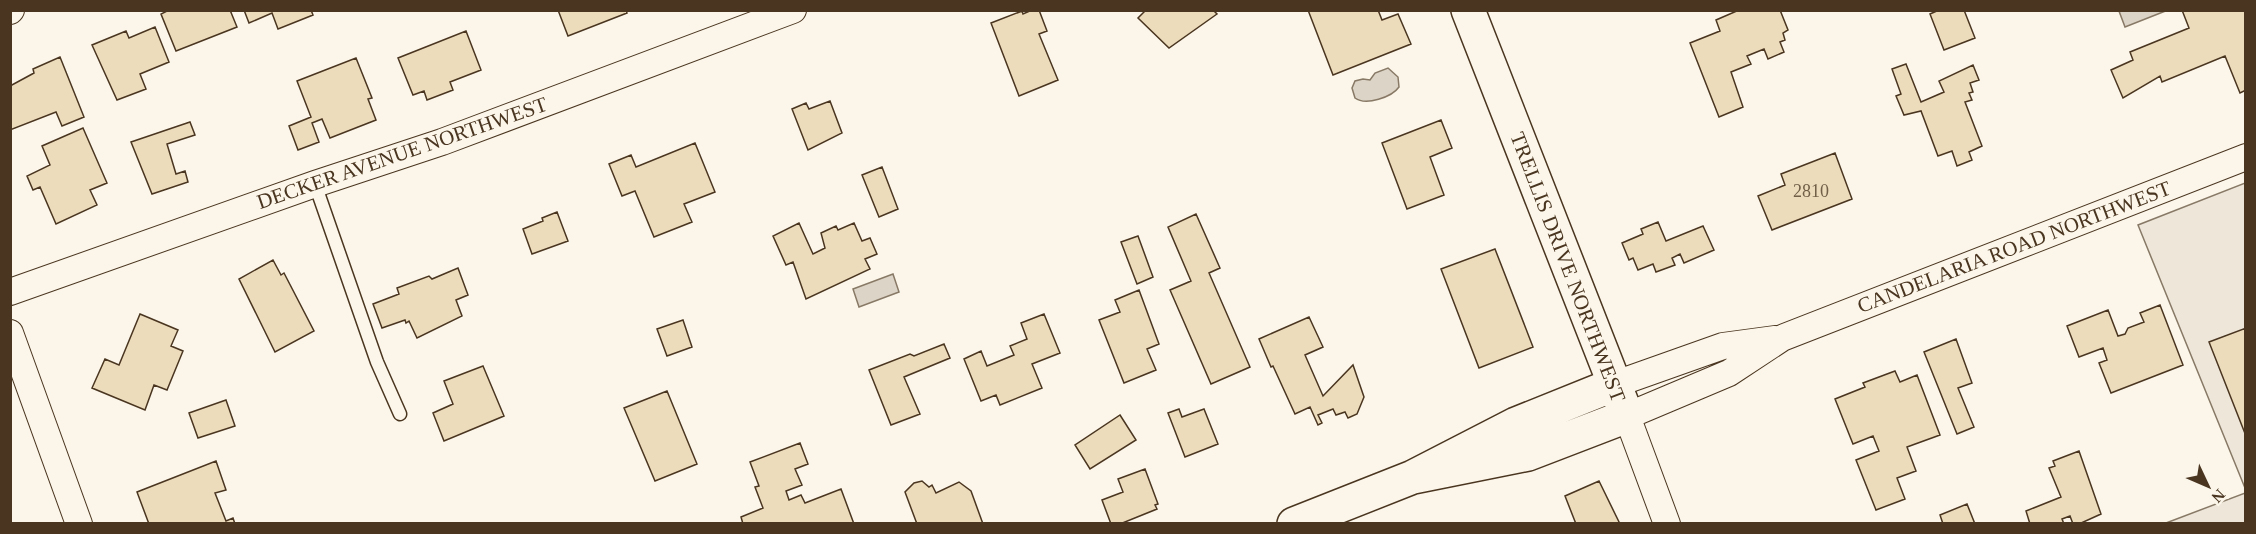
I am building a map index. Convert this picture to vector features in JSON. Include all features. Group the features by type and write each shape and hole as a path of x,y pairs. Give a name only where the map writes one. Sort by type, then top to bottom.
{"street":[{"name":"DECKER AVENUE NORTHWEST","path":"10,292 315,184 442,142 793,10"},
{"name":"TRELLIS DRIVE NORTHWEST","path":"1468,10 1667,524"},
{"name":"CANDELARIA ROAD NORTHWEST","path":"1413,477 1528,454 1729,373 1782,338 2246,158"},
{"path":"10,333 79,524"},
{"name":"CANDELARIA ROAD NORTHWEST","path":"1294,524 1413,477 1516,424 1613,385 1723,346 1782,338"}],"lane":[{"path":"315,184 377,362 400,414"}],"shaded area":[{"path":"2119,10 2168,10 2125,27 2119,11"},
{"path":"1388,68 1398,77 1399,87 1396,91 1372,101 1355,98 1352,88 1355,81 1370,80 1375,73"},
{"path":"2245,183 2245,488 2138,225"},
{"path":"893,274 899,292 859,307 853,289"},
{"path":"2245,493 2245,523 2166,523"}],"building":[{"path":"169,10 230,10 237,27 176,51 161,14"},
{"path":"244,10 311,10 313,15 278,29 272,13 249,23"},
{"path":"558,10 626,10 627,13 568,36"},
{"path":"1039,10 1047,31 1039,34 1058,80 1019,96 991,23 1022,11 1023,14"},
{"path":"1146,10 1213,10 1217,14 1169,48 1138,18"},
{"path":"1308,10 1378,10 1382,20 1398,14 1411,44 1333,75"},
{"path":"1739,10 1780,10 1788,30 1783,33 1785,40 1780,42 1784,52 1768,59 1764,49 1747,56 1751,64 1731,72 1743,107 1719,117 1690,43 1720,31 1716,20"},
{"path":"1939,10 1964,10 1975,38 1944,50 1930,14"},
{"path":"2182,10 2246,10 2246,90 2240,93 2225,56 2162,82 2160,76 2123,98 2111,70 2133,60 2130,52 2189,28"},
{"path":"155,27 169,62 140,74 146,89 117,100 92,45 126,31 129,38"},
{"path":"466,31 481,70 450,82 453,90 427,100 424,91 413,95 398,58"},
{"path":"60,57 84,117 62,126 56,112 10,130 10,86 34,73 33,69"},
{"path":"356,58 372,98 368,99 376,120 330,138 322,119 312,123 319,142 298,150 289,126 311,117 297,81"},
{"path":"1906,64 1921,102 1944,92 1939,81 1973,65 1979,80 1970,83 1973,92 1969,93 1972,100 1965,102 1982,146 1969,152 1972,160 1957,166 1952,151 1938,156 1921,111 1904,115 1896,96 1901,94 1892,69"},
{"path":"830,101 842,133 808,150 792,109 806,103 809,109"},
{"path":"1441,120 1452,148 1430,157 1444,195 1407,209 1382,143"},
{"path":"190,122 195,135 167,144 176,174 185,171 188,182 152,194 131,142"},
{"path":"83,128 107,183 90,190 97,205 56,224 40,187 33,190 27,176 50,165 42,146"},
{"path":"695,143 715,192 684,204 692,222 654,237 635,191 622,196 609,164 631,155 636,167"},
{"path":"1835,153 1852,199 1772,230 1758,196 1785,185 1781,174"},
{"path":"882,167 898,209 879,217 862,175"},
{"path":"557,212 568,241 532,254 523,229"},
{"path":"1196,214 1220,268 1209,273 1250,367 1211,384 1170,290 1191,281 1168,227"},
{"path":"1658,222 1666,241 1703,226 1714,250 1684,263 1680,254 1672,258 1675,265 1656,272 1653,264 1638,270 1633,258 1629,260 1622,243 1643,234 1641,229"},
{"path":"799,223 813,254 825,248 821,233 836,226 838,230 854,223 862,241 870,238 877,254 865,259 870,269 806,299 793,262 786,265 773,236"},
{"path":"1138,236 1153,277 1137,284 1121,242"},
{"path":"1495,249 1533,347 1479,368 1441,269"},
{"path":"273,260 281,275 284,273 314,331 275,352 239,279"},
{"path":"458,268 468,295 456,300 462,316 417,338 409,321 406,323 405,320 382,328 373,304 399,294 397,288 429,276 432,279"},
{"path":"1139,290 1159,344 1147,349 1156,370 1124,383 1099,320 1120,312 1115,300"},
{"path":"2160,305 2183,365 2111,393 2099,363 2107,360 2103,348 2079,357 2067,326 2108,310 2118,336 2125,334 2128,328 2144,322 2140,313"},
{"path":"140,314 178,330 171,346 183,351 167,390 154,385 145,410 92,388 105,359 119,365"},
{"path":"1044,314 1060,353 1032,364 1042,388 1000,405 996,395 981,401 964,359 981,351 987,366 1014,355 1010,346 1027,339 1021,323"},
{"path":"1309,317 1323,347 1305,355 1323,396 1353,365 1364,397 1357,414 1348,418 1345,412 1336,415 1333,409 1318,415 1322,423 1318,425 1310,407 1295,414 1259,339"},
{"path":"683,320 692,347 667,356 657,329"},
{"path":"2246,328 2246,436 2209,342"},
{"path":"1956,339 1972,383 1958,388 1974,427 1957,434 1924,352"},
{"path":"944,344 950,358 904,377 920,414 891,425 869,370"},
{"path":"483,366 504,416 444,441 433,413 453,404 444,381"},
{"path":"1895,371 1900,382 1917,375 1940,435 1907,447 1916,471 1897,478 1905,499 1876,510 1856,460 1879,451 1873,436 1853,444 1835,399 1865,387 1863,383"},
{"path":"667,391 697,464 655,481 624,408"},
{"path":"226,400 235,426 198,438 189,413"},
{"path":"1179,409 1182,417 1204,409 1218,444 1185,457 1168,413"},
{"path":"1120,415 1136,440 1090,469 1075,445"},
{"path":"800,443 808,464 795,469 802,485 786,491 789,500 801,495 805,503 841,489 854,524 743,524 741,517 763,508 755,487 759,486 750,462"},
{"path":"2079,451 2101,514 2079,524 2073,524 2070,516 2062,519 2064,524 2030,524 2026,511 2061,497 2049,468 2055,466 2053,461"},
{"path":"216,461 226,490 215,493 226,521 233,518 235,524 149,524 137,492"},
{"path":"1145,469 1158,504 1155,505 1157,509 1120,524 1111,524 1102,500 1123,492 1118,479"},
{"path":"922,481 929,487 932,485 936,493 959,482 971,491 983,524 917,524 905,492 914,483"},
{"path":"1599,481 1620,524 1576,524 1565,496"},
{"path":"1967,504 1975,524 1943,524 1940,515"}]}
